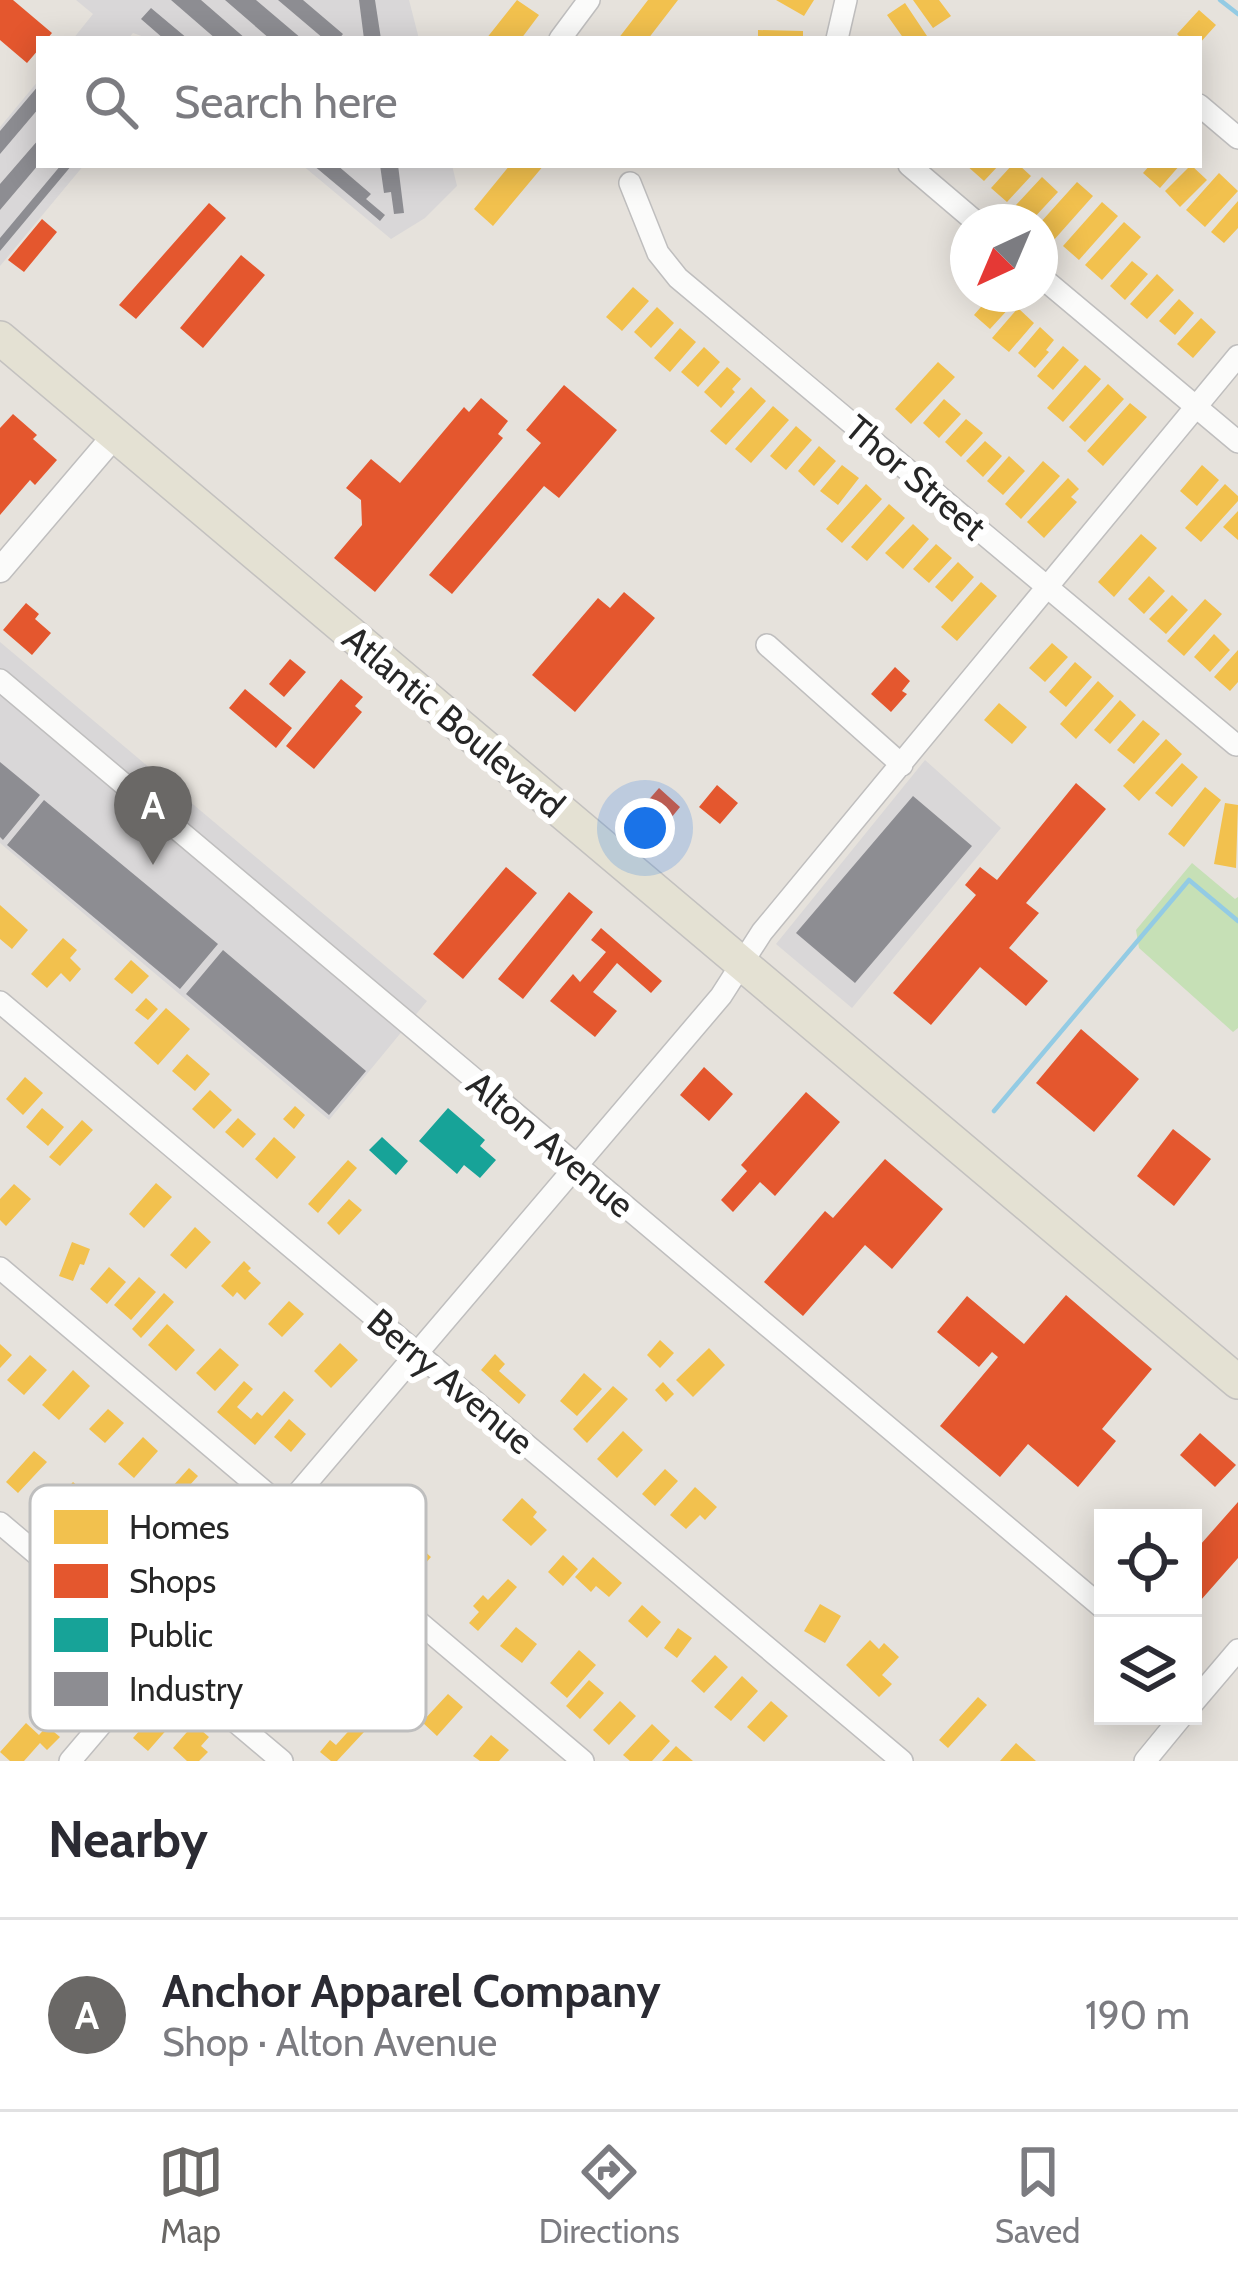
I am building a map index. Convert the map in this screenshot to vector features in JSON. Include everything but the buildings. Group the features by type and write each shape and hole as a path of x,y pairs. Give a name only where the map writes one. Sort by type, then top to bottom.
{"main road":[{"name":"Atlantic Boulevard","path":"0,338 1238,1382"}],"street":[{"path":"562,36 589,0"},
{"path":"838,36 846,0"},
{"path":"1202,108 1238,138"},
{"path":"913,168 955,204"},
{"name":"Thor Street","path":"630,183 658,253 678,278 1236,745"},
{"path":"1058,290 1238,442"},
{"path":"305,1485 721,996 762,932 1238,356"},
{"path":"0,570 115,435"},
{"path":"767,645 902,765"},
{"name":"Alton Avenue","path":"0,680 1094,1600"},
{"name":"Berry Avenue","path":"0,1001 902,1761"},
{"path":"0,1268 256,1485"},
{"path":"0,1523 30,1548"},
{"path":"426,1629 583,1761"},
{"path":"1202,1687 1238,1650"},
{"path":"1145,1761 1175,1725"},
{"path":"70,1761 96,1731"},
{"path":"247,1731 282,1761"}],"shaded area":[{"path":"76,0 409,0 418,36 75,36 93,14"},
{"path":"36,84 36,168 82,168 0,266 0,127"},
{"path":"306,168 453,168 457,186 425,218 391,239"},
{"path":"0,642 427,1001 329,1120 0,843"},
{"path":"925,760 1001,828 852,1008 776,944"}],"green space":[{"path":"1192,863 1238,897 1238,1028 1233,1032 1139,948 1136,930"}],"waterway":[{"path":"1220,0 1238,14"},
{"path":"994,1111 1189,880 1238,921"}],"place":[{"name":"Anchor Apparel Company","path":"153,865"}]}
